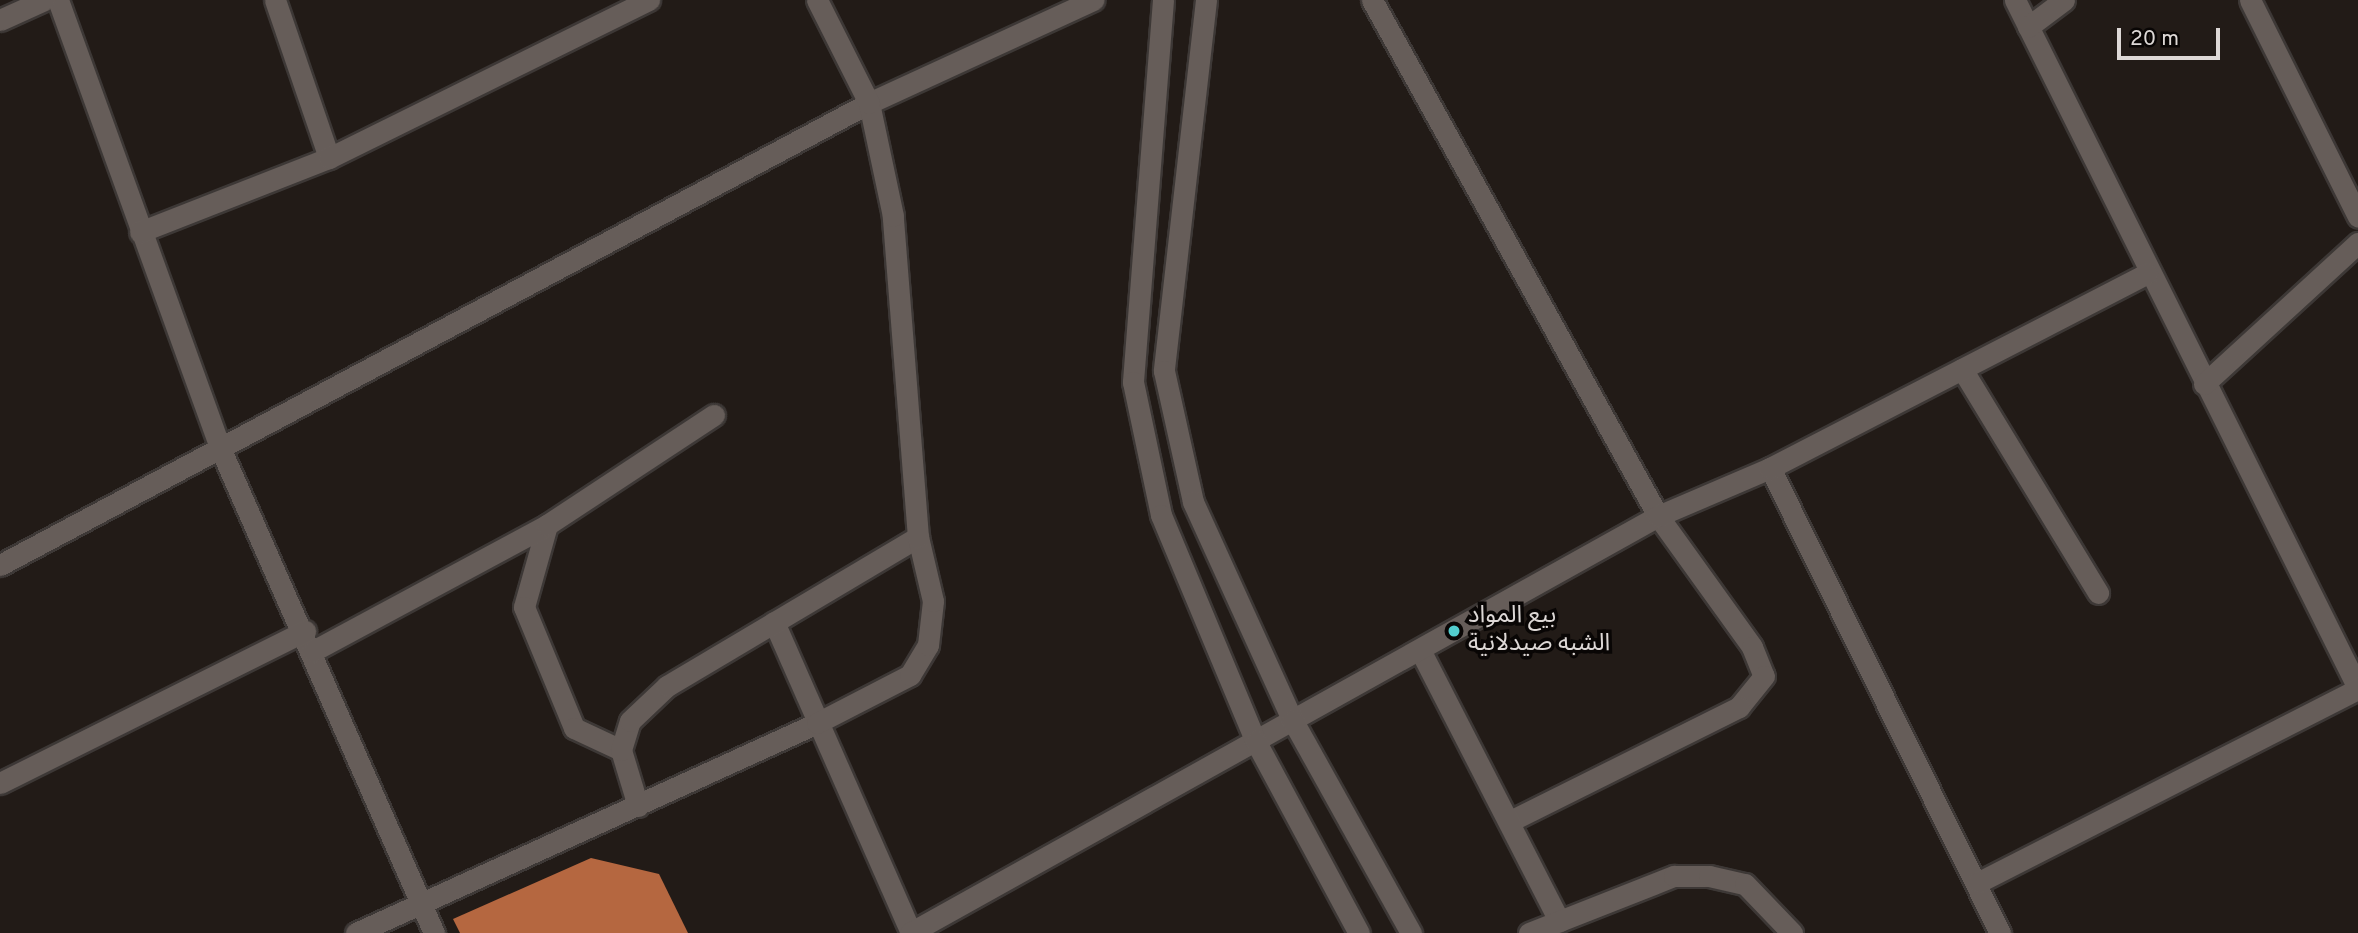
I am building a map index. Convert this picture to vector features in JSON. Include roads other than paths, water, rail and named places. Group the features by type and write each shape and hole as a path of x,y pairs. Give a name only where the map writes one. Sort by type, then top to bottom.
{"street":[{"path":"0,20 44,0"},
{"path":"58,0 220,450 309,641 417,901 434,933"},
{"path":"275,0 329,158"},
{"path":"140,232 329,158 649,0"},
{"path":"356,933 417,901 638,806 817,723 910,675 928,645 933,601 918,537 892,216 869,103 817,0"},
{"path":"0,565 869,103 1093,0"},
{"path":"1163,0 1133,382 1161,515 1256,742 1359,933"},
{"path":"1206,0 1164,371 1193,502 1293,721 1411,933"},
{"path":"1373,0 1658,516 1752,647 1764,676 1740,707 1510,821"},
{"path":"1979,882 2358,688 2147,273 2015,0"},
{"path":"2028,27 2064,0"},
{"path":"2250,0 2358,217"},
{"path":"2203,384 2358,243"},
{"path":"774,622 911,933 1658,516 1770,468 2147,273"},
{"path":"1962,369 2098,593"},
{"path":"0,783 309,641 547,525 714,415"},
{"path":"1770,468 1979,882 2000,933"},
{"path":"547,525 524,607 574,727 621,750"},
{"path":"638,806 621,750 630,721 667,686 918,537"},
{"path":"1419,650 1510,821 1559,921"},
{"path":"1529,933 1674,876 1709,876 1745,884 1792,933"}],"place":[{"name":"بيع المواد الشبه صيدلانية","path":"1454,631"}]}
